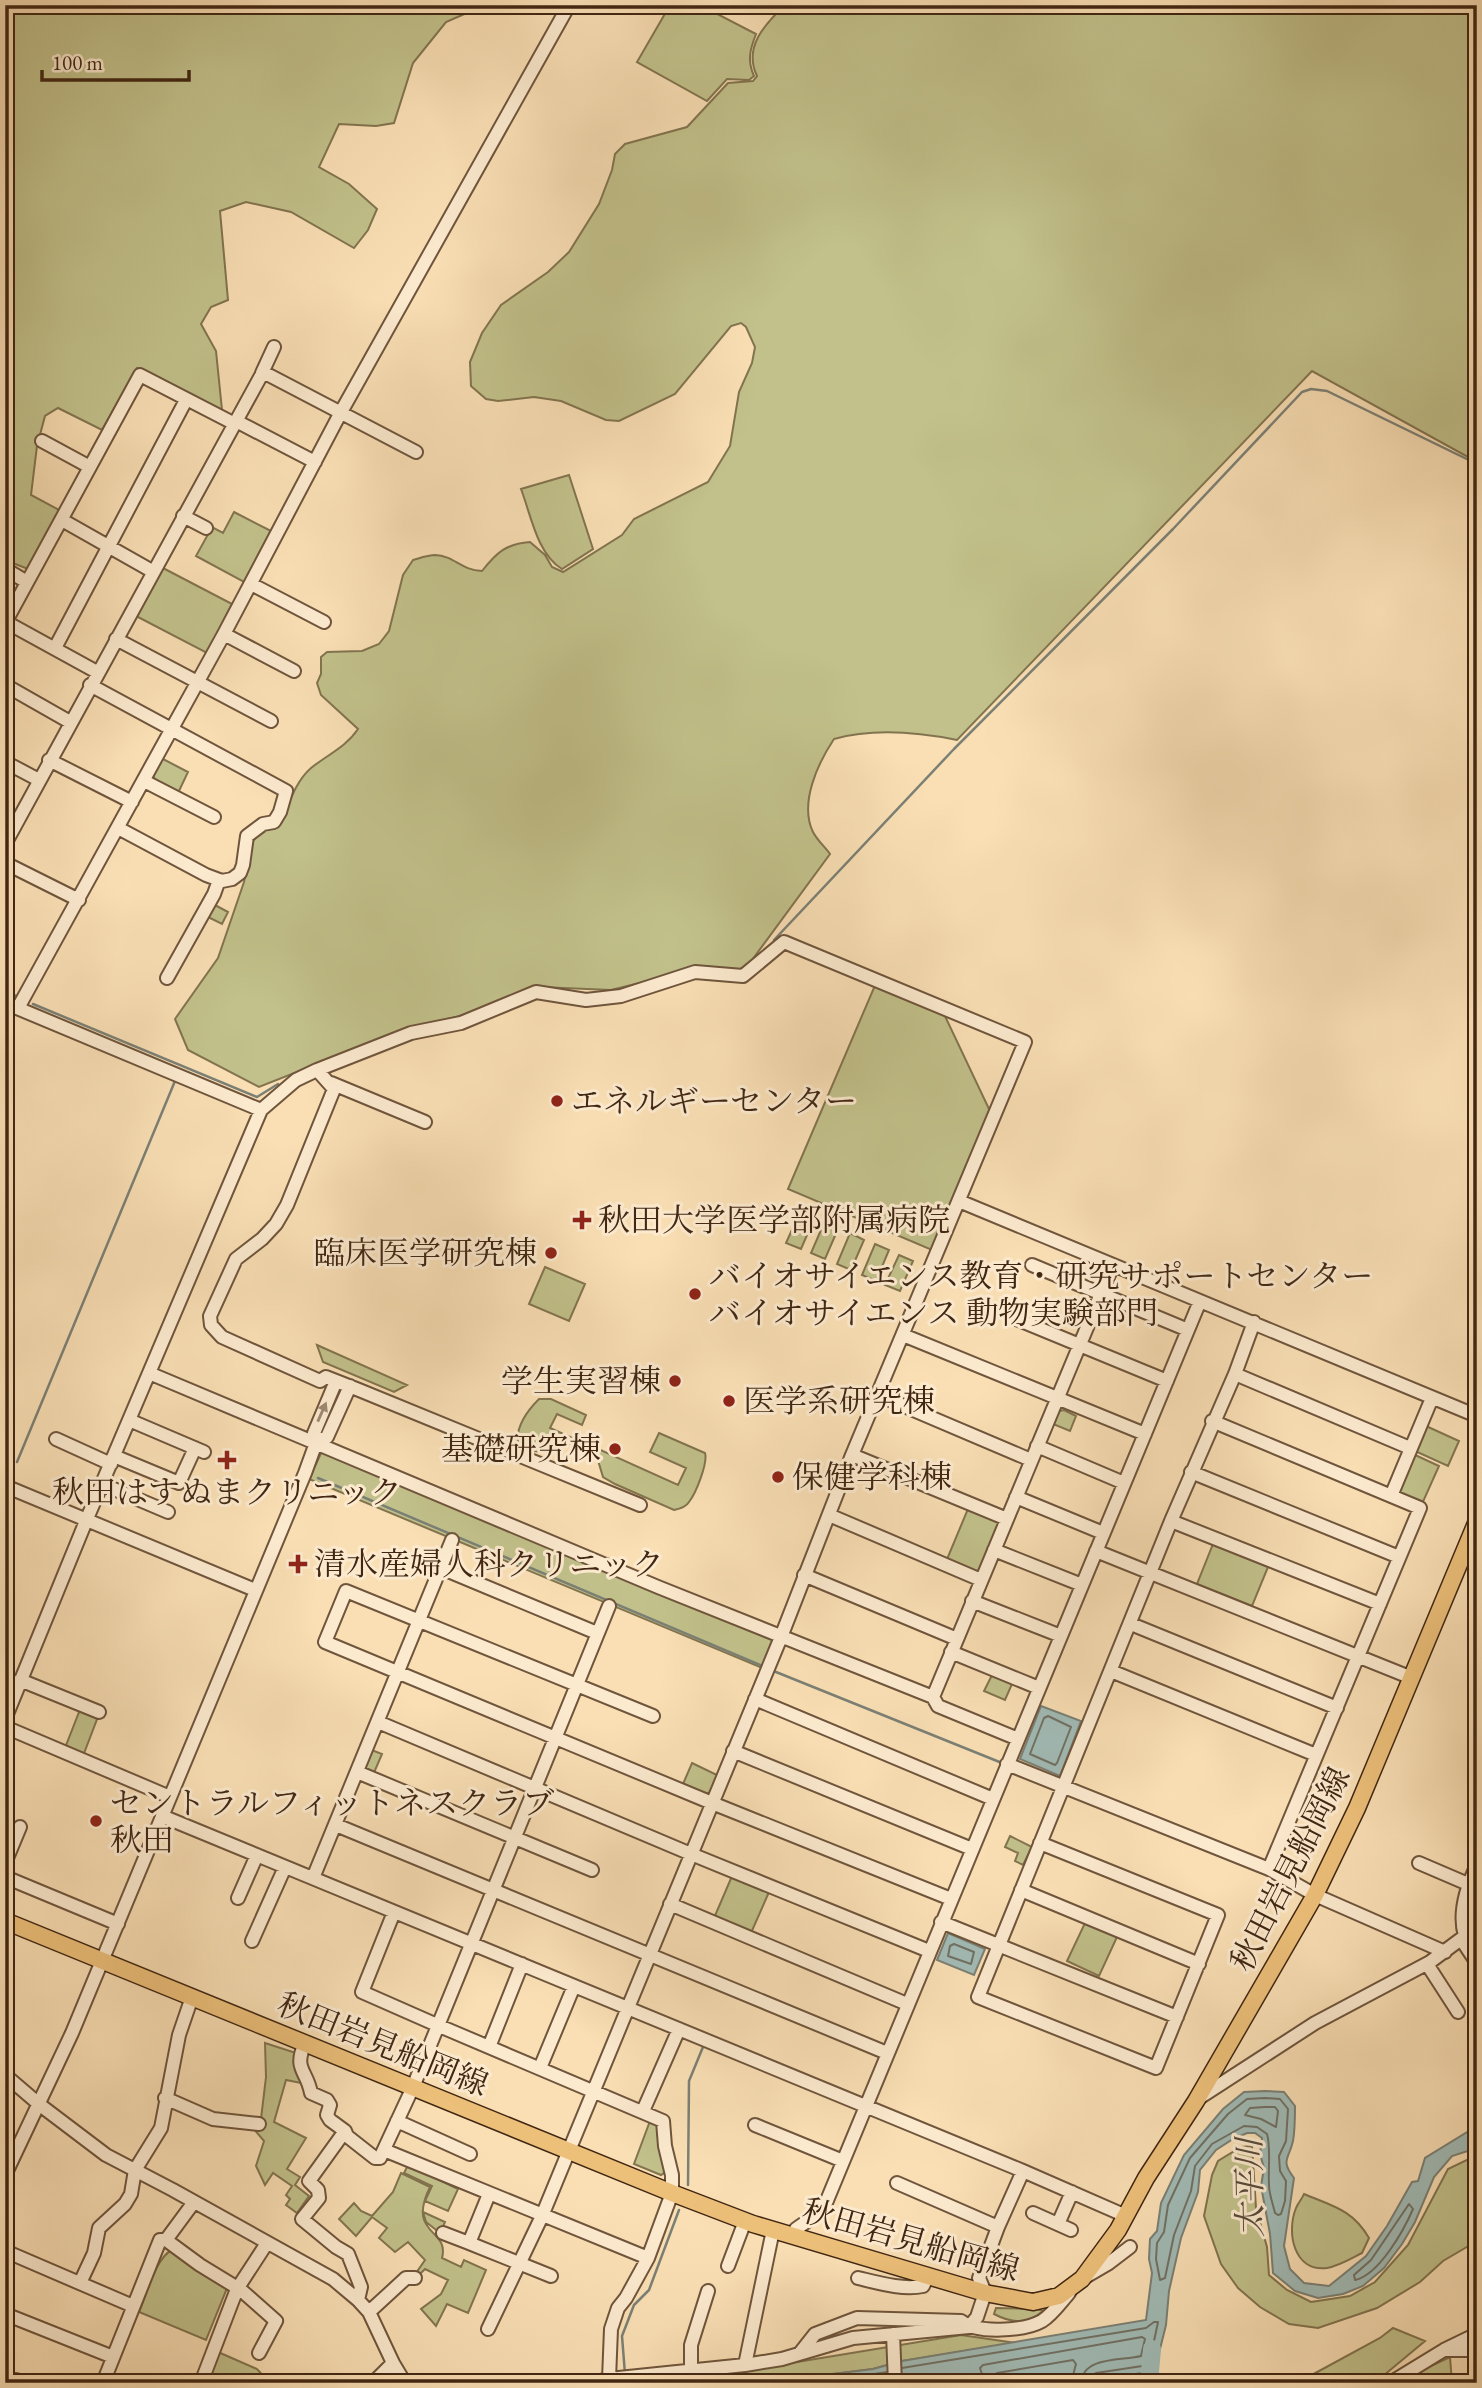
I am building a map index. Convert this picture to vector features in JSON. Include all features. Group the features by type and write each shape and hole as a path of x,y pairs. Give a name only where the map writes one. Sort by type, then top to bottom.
{"main road":[{"name":"秋田岩見船岡線","path":"5,1921 745,2221 985,2293 1033,2302 1059,2296 1082,2279 1097,2262 1146,2178 1196,2101 1315,1895 1357,1808 1477,1521"}],"street":[{"path":"19,1008 224,634 341,412 569,5"},
{"path":"6,841 152,571 236,423 274,347"},
{"path":"262,373 416,452"},
{"path":"97,672 5,622 140,374 186,400 315,462"},
{"path":"55,648 186,400"},
{"path":"42,442 90,467"},
{"path":"183,516 206,528"},
{"path":"62,520 152,571"},
{"path":"5,569 27,582"},
{"path":"250,584 324,622"},
{"path":"224,634 294,671"},
{"path":"116,639 271,721"},
{"path":"5,685 70,722"},
{"path":"90,685 286,791 280,812 274,821 263,824 247,836 243,865 240,873 232,879 219,880 118,828"},
{"path":"49,760 132,802"},
{"path":"5,762 39,780"},
{"path":"144,781 214,817"},
{"path":"5,863 79,900"},
{"path":"167,978 214,894 219,880"},
{"path":"5,1719 261,1110 296,1080 411,1033 461,1023 536,992 586,1000 621,996 695,972 743,976 784,942 1025,1042 852,1455 755,1699 542,2216 488,2329"},
{"path":"5,1003 261,1110"},
{"path":"317,1070 331,1083 425,1122"},
{"path":"331,1083 334,1089 287,1205 276,1224 262,1239 236,1259 210,1316 211,1325 222,1337 320,1381 326,1377 350,1386 640,1505"},
{"path":"959,1201 1477,1416"},
{"path":"1032,1265 1188,1330"},
{"path":"933,1697 1112,1265"},
{"path":"793,2236 796,2229 823,2210 1200,1301"},
{"path":"1009,1316 1167,1381"},
{"path":"1040,1843 1219,1915 1156,2068 978,1997 1021,1890 1063,1786 1131,1624 1191,1472 1235,1374 1254,1322"},
{"path":"902,1335 1145,1434"},
{"path":"149,1373 316,1441 657,1587 933,1697 938,1706 1018,1739"},
{"path":"1235,1374 1410,1448"},
{"path":"5,2175 40,2105 118,1924 305,1472 316,1441 314,1433 336,1381"},
{"path":"316,1441 327,1437 350,1386"},
{"path":"878,1395 1031,1460"},
{"path":"1391,1496 1432,1398"},
{"path":"56,1440 179,1483 200,1450 129,1420"},
{"path":"1212,1422 1420,1508 1269,1869"},
{"path":"1037,1446 1124,1483"},
{"path":"852,1455 1007,1519"},
{"path":"1191,1472 1399,1557"},
{"path":"102,1484 168,1512"},
{"path":"5,1486 255,1590"},
{"path":"1016,1497 1103,1533"},
{"path":"829,1515 981,1580"},
{"path":"1171,1521 1380,1604"},
{"path":"313,1878 452,1540"},
{"path":"994,1550 1082,1585"},
{"path":"1096,1551 1412,1678"},
{"path":"441,1568 597,1633"},
{"path":"804,1575 1039,1688"},
{"path":"653,1716 346,1591 325,1642 951,1899"},
{"path":"972,1601 1060,1636"},
{"path":"305,2043 299,2054 311,2093 327,2100 330,2105 327,2115 330,2120 375,2158 380,2158 412,2087 609,1606"},
{"path":"1131,1624 1337,1708"},
{"path":"1111,1671 1316,1755"},
{"path":"20,1680 99,1712"},
{"path":"755,1699 993,1798"},
{"path":"378,1722 929,1951"},
{"path":"5,1727 170,1797"},
{"path":"733,1751 972,1849"},
{"path":"1007,1764 1269,1869 1315,1895 1445,1952"},
{"path":"357,1772 592,1870"},
{"path":"162,1816 865,2105 1126,2216"},
{"path":"336,1825 887,2053"},
{"path":"5,1863 20,1827"},
{"path":"238,1898 257,1855"},
{"path":"1419,1863 1468,1884"},
{"path":"1477,1865 1465,1893 1463,1930 1468,1935 1477,1963"},
{"path":"252,1941 285,1867"},
{"path":"5,1877 118,1924"},
{"path":"1021,1890 1199,1964"},
{"path":"670,1904 907,2004"},
{"path":"394,1912 362,1992 663,2121 665,2146 672,2175 672,2193 648,2258 614,2318 611,2329 620,2378"},
{"path":"941,1922 1177,2017"},
{"path":"1196,2101 1315,2022 1427,1964 1468,1935"},
{"path":"489,2047 522,1964"},
{"path":"1427,1964 1458,2012"},
{"path":"540,2068 574,1986"},
{"path":"80,2283 94,2253 99,2228 125,2204 131,2194 135,2170 161,2128 179,2035 192,1997"},
{"path":"643,2111 679,2029"},
{"path":"5,2075 106,2155 333,2279 369,2312 405,2383"},
{"path":"165,2098 213,2119 259,2124"},
{"path":"397,2121 470,2154"},
{"path":"755,2125 843,2161"},
{"path":"345,2131 309,2181 318,2190 318,2198 302,2219 348,2254 361,2287 358,2300"},
{"path":"384,2150 648,2258"},
{"path":"969,2327 977,2318 985,2293 979,2278 1023,2171"},
{"path":"897,2183 998,2227"},
{"path":"1058,2224 1072,2192"},
{"path":"469,2243 489,2194"},
{"path":"166,2240 194,2202"},
{"path":"1033,2213 1072,2231"},
{"path":"727,2266 745,2221"},
{"path":"745,2365 773,2230"},
{"path":"443,2233 551,2276"},
{"path":"103,2383 160,2240 166,2240 237,2289 276,2321 259,2353"},
{"path":"201,2383 237,2289 267,2243"},
{"path":"1056,2308 1130,2247"},
{"path":"5,2251 132,2306"},
{"path":"591,2383 620,2378 662,2378 691,2371 745,2365 853,2338 969,2327 1009,2329 1030,2326 1045,2319 1082,2279 1109,2263"},
{"path":"858,2278 886,2285 916,2287 923,2286 928,2276"},
{"path":"369,2312 406,2278 415,2278"},
{"path":"691,2371 691,2345 708,2291"},
{"path":"5,2314 113,2357"},
{"path":"800,2353 815,2334 858,2318 961,2321 969,2327"},
{"path":"893,2334 895,2383"},
{"path":"1390,2383 1444,2350 1477,2334"},
{"path":"1444,2350 1470,2350 1477,2353"},
{"path":"373,2383 393,2363"}],"shaded area":[{"path":"5,5 469,5 469,12 446,22 413,63 394,123 376,126 339,124 319,167 349,184 377,209 368,230 354,248 291,212 246,202 220,211 228,300 211,307 201,324 216,351 222,410 137,368 102,430 58,408 45,416 37,446 31,495 61,511 28,569 5,560"},
{"path":"670,5 700,5 756,34 750,55 754,76 749,80 727,79 707,101 637,62"},
{"path":"785,5 1477,5 1477,462 1312,371 957,740 895,732 864,733 834,739 812,784 808,809 813,832 830,854 744,971 680,973 611,990 540,987 467,1014 421,1026 350,1051 259,1087 188,1050 175,1019 218,958 244,882 253,841 263,829 281,822 293,793 305,774 342,746 358,729 321,695 317,683 321,674 321,657 327,652 362,651 379,644 389,631 403,575 413,560 442,556 468,568 482,571 503,550 530,542 545,555 552,567 563,572 622,535 634,519 708,482 730,446 739,392 752,363 755,347 746,327 741,323 731,326 675,394 619,421 606,420 561,401 534,397 498,401 486,399 471,386 470,362 482,333 501,305 548,272 569,252 599,204 615,154 625,144 687,127 728,83 753,81 757,76 753,65 754,46 770,20"},
{"path":"569,475 593,549 562,569 546,554 521,489"},
{"path":"234,512 271,531 244,582 196,556 212,527 223,533"},
{"path":"161,567 232,604 207,653 136,616"},
{"path":"161,758 188,772 178,793 155,780 153,774"},
{"path":"213,904 228,912 222,924 206,916"},
{"path":"876,983 944,1014 990,1111 932,1250 788,1189"},
{"path":"800,1212 814,1219 801,1249 786,1243"},
{"path":"824,1223 838,1229 825,1259 811,1253"},
{"path":"850,1233 864,1240 851,1270 837,1264"},
{"path":"875,1244 889,1250 876,1281 862,1275"},
{"path":"899,1255 913,1261 900,1291 885,1285"},
{"path":"545,1267 585,1284 569,1321 529,1304"},
{"path":"317,1345 407,1385 394,1392 323,1362"},
{"path":"539,1399 551,1399 586,1415 582,1425 557,1414 550,1428 579,1441 541,1451 518,1445 518,1432 523,1420"},
{"path":"1064,1410 1076,1416 1070,1431 1053,1424 1059,1411"},
{"path":"1426,1426 1459,1441 1448,1466 1415,1451"},
{"path":"659,1433 705,1453 703,1471 692,1498 686,1505 674,1510 603,1477 594,1447 678,1485 686,1468 650,1452"},
{"path":"323,1449 781,1637 767,1670 309,1479"},
{"path":"1413,1454 1439,1466 1422,1504 1402,1495 1398,1489"},
{"path":"970,1504 1007,1519 981,1580 945,1564"},
{"path":"1213,1544 1268,1567 1252,1606 1197,1584"},
{"path":"992,1675 1012,1684 1005,1700 984,1691"},
{"path":"81,1707 99,1714 83,1756 65,1748"},
{"path":"369,1749 382,1754 373,1775 361,1770"},
{"path":"692,1763 719,1776 712,1792 705,1794 683,1784"},
{"path":"1010,1836 1032,1847 1023,1865 1015,1861 1018,1853 1005,1847"},
{"path":"732,1876 769,1892 751,1933 714,1918"},
{"path":"1085,1923 1117,1937 1099,1976 1067,1961"},
{"path":"265,2043 296,2053 301,2083 286,2080 274,2122 306,2138 287,2169 300,2177 295,2185 309,2196 297,2213 286,2205 290,2199 286,2195 292,2186 273,2173 265,2185 256,2166 264,2141 252,2127 260,2127 266,2077"},
{"path":"650,2121 658,2126 667,2171 661,2175 634,2164"},
{"path":"1252,2146 1256,2208 1267,2247 1269,2275 1287,2290 1311,2302 1350,2296 1375,2282 1408,2245 1448,2169 1477,2155 1477,2241 1443,2261 1420,2282 1377,2308 1318,2328 1289,2324 1260,2307 1238,2288 1221,2264 1204,2216 1212,2175 1218,2161 1241,2147"},
{"path":"408,2165 458,2189 448,2211 425,2201 432,2186 404,2173"},
{"path":"401,2173 430,2187 423,2215 425,2223 440,2241 443,2248 442,2258 461,2267 464,2260 486,2270 468,2313 447,2304 436,2326 421,2309 441,2294 448,2280 425,2269 419,2275 416,2273 425,2260 408,2242 395,2252 379,2238 387,2228 372,2217 356,2236 339,2219 354,2203 361,2211 372,2216 393,2192"},
{"path":"1304,2194 1341,2210 1356,2221 1369,2238 1362,2253 1327,2268 1316,2268 1300,2257 1295,2249 1292,2228 1296,2208"},
{"path":"423,2212 445,2222 440,2233 426,2222"},
{"path":"172,2250 227,2288 206,2340 139,2312 156,2268"},
{"path":"996,2308 1043,2311 1031,2319 1019,2321 994,2314"},
{"path":"1393,2328 1425,2341 1383,2376 1370,2383 1297,2383 1380,2338"},
{"path":"961,2335 1016,2343 902,2361 873,2369 761,2383 643,2383 797,2362"},
{"path":"218,2352 257,2369 270,2383 207,2383"},
{"path":"1450,2357 1452,2383 1403,2383 1416,2373"}],"water":[{"path":"1041,1706 1081,1721 1060,1776 1020,1759"},
{"path":"948,1933 985,1949 974,1975 937,1960"},
{"path":"1244,2092 1284,2092 1295,2106 1294,2137 1286,2163 1294,2178 1284,2246 1290,2269 1304,2283 1329,2286 1366,2256 1412,2182 1418,2181 1425,2158 1477,2126 1477,2148 1452,2156 1434,2177 1415,2222 1384,2268 1363,2286 1343,2294 1318,2298 1295,2291 1273,2273 1270,2234 1261,2186 1264,2168 1260,2154 1262,2138 1255,2133 1247,2133 1216,2150 1200,2170 1198,2192 1181,2238 1169,2291 1166,2325 1154,2373 1076,2383 988,2383 952,2377 923,2383 761,2383 873,2369 902,2361 1146,2320 1152,2273 1149,2259 1150,2239 1157,2231 1161,2203 1184,2155 1223,2109"}],"waterway":[{"path":"774,940 954,749 1173,529 1302,392 1311,389 1327,391 1477,464"},
{"path":"5,991 16,996"},
{"path":"33,1004 257,1097 278,1084"},
{"path":"17,1462 175,1081"},
{"path":"318,1478 765,1667"},
{"path":"776,1672 1002,1763"},
{"path":"688,2185 689,2081 703,2047"},
{"path":"625,2374 622,2336 634,2305 649,2290 679,2210"},
{"name":"太平川","path":"1149,2383 1152,2349"}],"place":[{"name":"エネルギーセンター","path":"557,1101"},
{"name":"秋田大学医学部附属病院","path":"582,1220"},
{"name":"臨床医学研究棟","path":"551,1253"},
{"name":"バイオサイエンス教育・研究サポートセンター バイオサイエンス 動物実験部門","path":"695,1294"},
{"name":"学生実習棟","path":"675,1381"},
{"name":"医学系研究棟","path":"729,1401"},
{"name":"基礎研究棟","path":"615,1449"},
{"name":"秋田はすぬまクリニック","path":"227,1460"},
{"name":"保健学科棟","path":"778,1477"},
{"name":"清水産婦人科クリニック","path":"298,1564"},
{"name":"セントラルフィットネスクラブ 秋田","path":"96,1821"}]}
